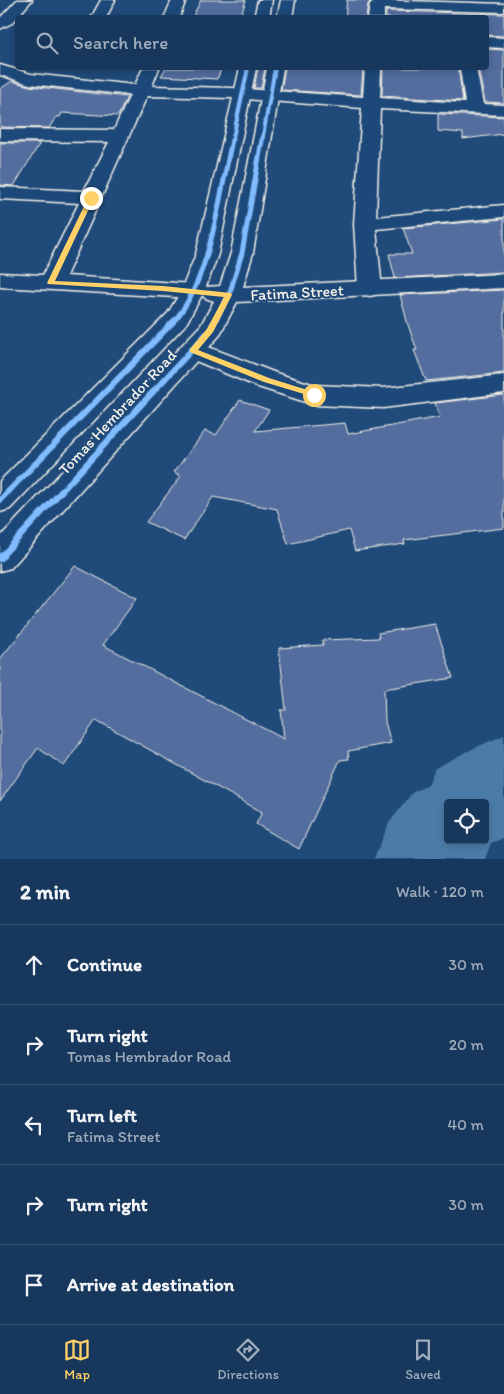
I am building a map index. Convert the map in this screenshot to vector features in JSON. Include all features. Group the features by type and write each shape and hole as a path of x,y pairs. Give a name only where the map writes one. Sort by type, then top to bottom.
{"street":[{"path":"0,24 7,20 25,0"},
{"path":"100,15 108,0"},
{"path":"172,15 179,0"},
{"path":"262,15 265,0"},
{"path":"285,15 288,0"},
{"path":"376,15 376,4 458,12 504,8"},
{"path":"489,42 504,43"},
{"path":"8,69 29,79 141,91 243,94 270,98 504,110"},
{"path":"51,283 121,136 149,70"},
{"name":"Tomas Hembrador Road","path":"0,500 177,318 194,291 207,254 248,70"},
{"name":"Tomas Hembrador Road","path":"0,558 210,330 229,295 242,253 275,70"},
{"path":"370,289 365,224 373,70"},
{"path":"468,70 475,108"},
{"path":"0,135 121,136"},
{"path":"0,193 91,198"},
{"path":"365,224 504,211"},
{"name":"Fatima Street","path":"0,280 194,291 229,295 504,281"},
{"path":"193,350 266,380 314,395 383,398 504,384"}],"building":[{"path":"201,0 246,0 241,15 194,15"},
{"path":"347,0 372,0 368,4 366,15 345,15"},
{"path":"386,11 504,14 504,36 489,35 489,15 386,15"},
{"path":"489,49 504,50 504,103 485,102 478,70 489,70"},
{"path":"165,70 221,70 217,79 161,76"},
{"path":"258,70 265,70 261,88 254,88"},
{"path":"285,70 363,70 361,95 281,90"},
{"path":"383,70 458,70 463,101 382,96"},
{"path":"12,81 29,86 127,97 118,116 62,113 60,117 56,117 49,128 0,127 0,89"},
{"path":"438,114 504,117 504,134 463,139 463,133 438,131"},
{"path":"0,143 40,143 14,186 0,185"},
{"path":"504,219 504,272 395,278 389,254 412,254 403,228"},
{"path":"504,290 504,373 426,381 414,350 417,350 400,295"},
{"path":"504,395 504,528 404,540 405,544 355,551 349,530 288,544 277,509 213,497 184,540 146,522 181,476 174,472 205,431 216,435 240,400 269,410 255,431 345,423 348,434 440,417 435,403"},
{"path":"75,566 137,598 103,645 284,739 281,710 286,710 279,648 323,645 322,640 379,638 378,633 435,624 453,678 384,689 385,722 391,743 348,751 349,759 340,760 299,849 256,824 262,812 96,720 64,766 38,748 0,801 0,659"}],"waterway":[{"path":"477,799 504,784"},
{"path":"425,859 444,833"}],"cycle path":[{"path":"0,500 177,318 193,291 207,254 248,70"},
{"path":"0,558 210,330 229,295 242,253 275,70"}],"route":[{"path":"91,198 51,283 163,288 229,295 210,330 193,350 266,380 314,395"}]}
